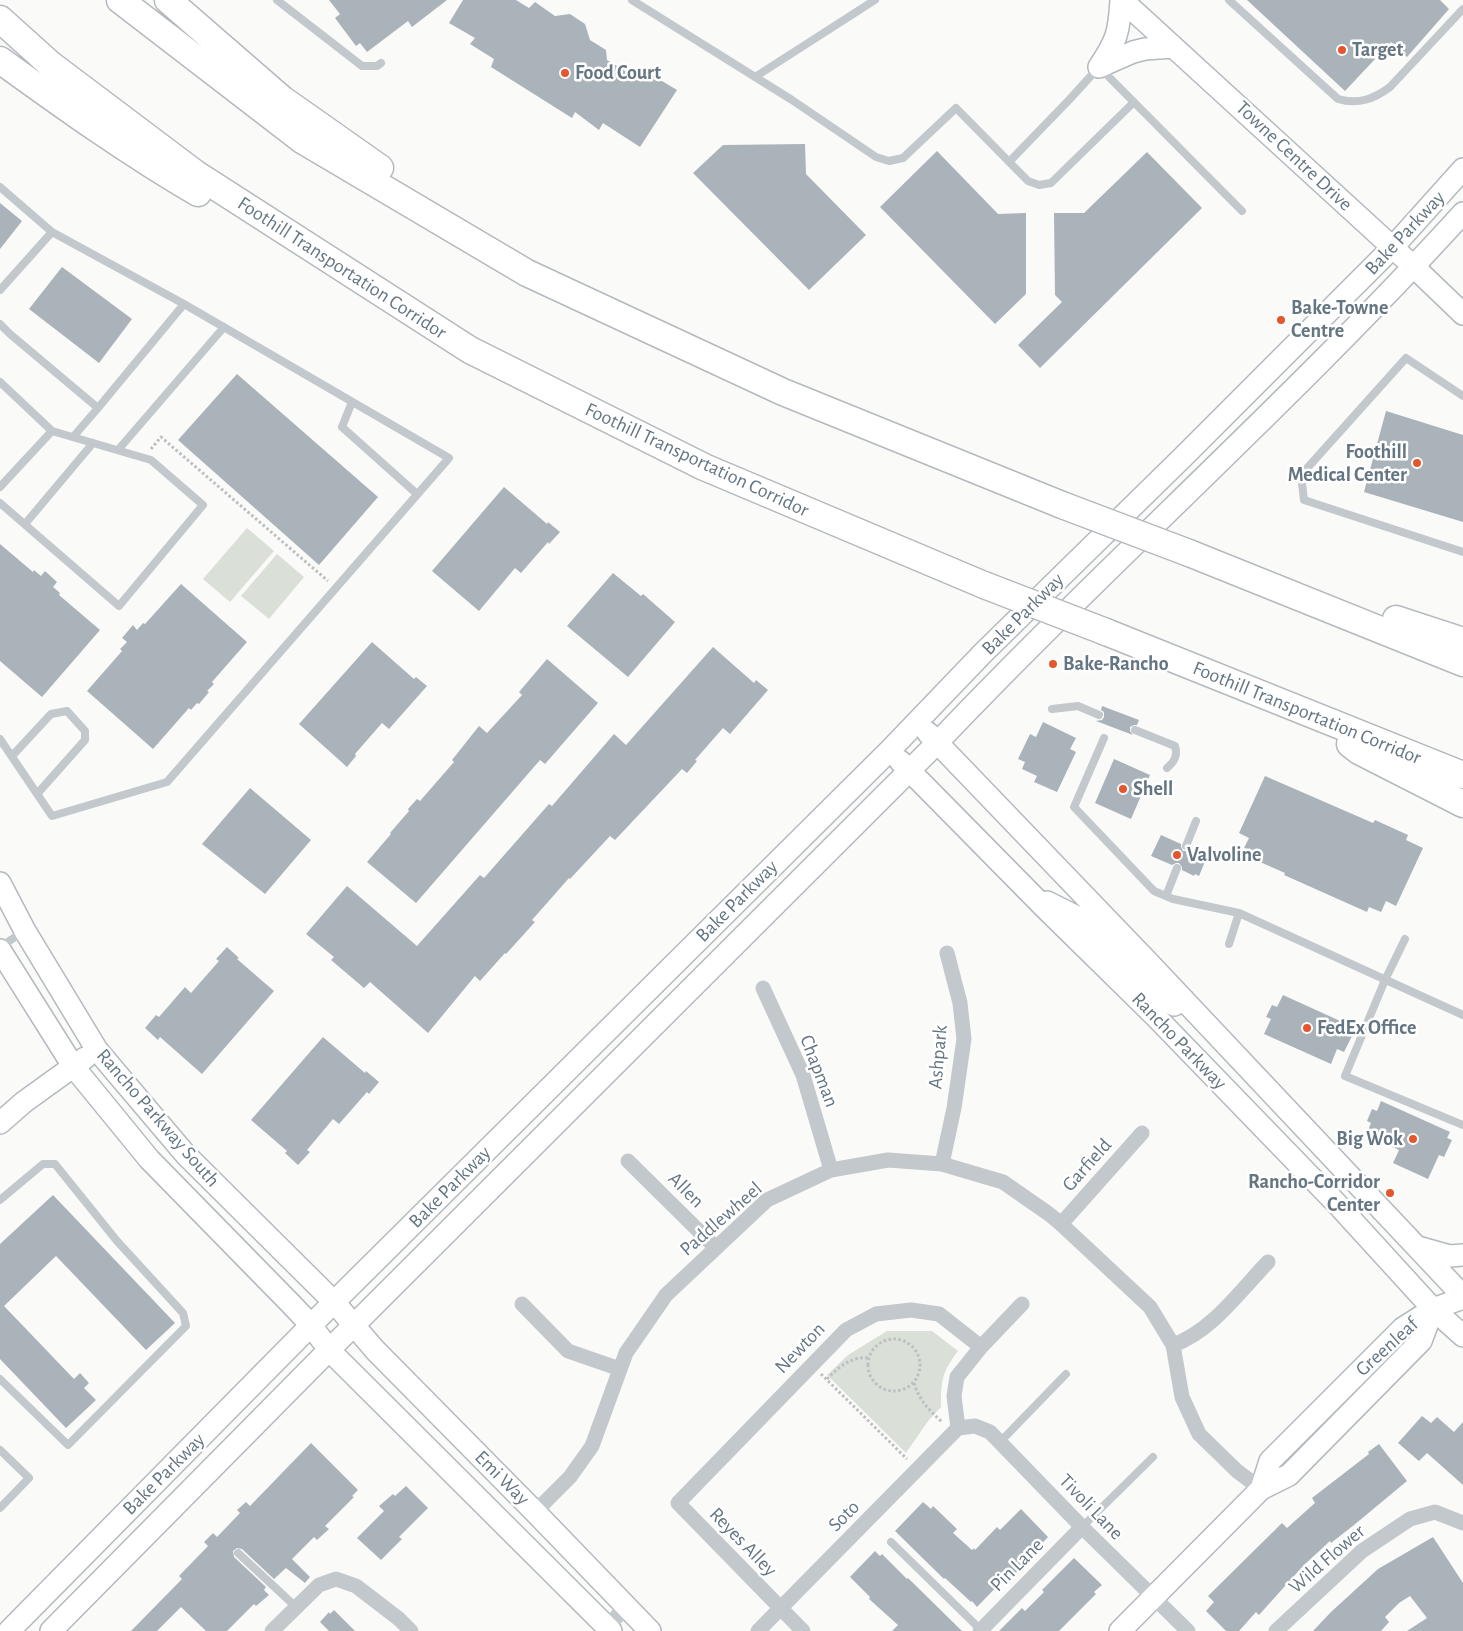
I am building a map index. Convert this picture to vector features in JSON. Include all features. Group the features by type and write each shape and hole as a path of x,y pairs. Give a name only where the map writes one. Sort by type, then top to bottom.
{"highway":[{"path":"120,0 302,140 527,273 783,392 1062,505 1188,553 1463,663"},
{"path":"168,0 282,99 527,273"},
{"name":"Foothill Transportation Corridor","path":"0,19 50,64 196,174 470,350 704,467 984,585 1463,775"},
{"path":"0,60 77,116 156,169 470,350"},
{"path":"1188,553 1463,640"},
{"path":"1309,714 1359,751 1463,804"}],"main road":[{"name":"Towne Centre Drive","path":"1122,0 1393,247 1463,314"},
{"path":"1099,67 1116,39 1120,26 1122,0"},
{"path":"1099,67 1133,52 1173,47"},
{"name":"Bake Parkway","path":"9,1631 334,1302 889,751 983,653 1393,247 1463,169"},
{"name":"Bake Parkway","path":"51,1631 329,1350 938,742 1010,666 1198,484 1414,267 1463,213"},
{"name":"Rancho Parkway","path":"916,723 938,742 1184,1000 1463,1297"},
{"name":"Rancho Parkway","path":"889,751 1156,1016 1338,1205 1433,1309 1463,1336"},
{"name":"Rancho Parkway South","path":"0,883 25,931 97,1050 186,1155 334,1302 354,1325"},
{"path":"1033,896 1083,920 1158,995 1174,1005 1184,1000"},
{"name":"Rancho Parkway South","path":"0,948 72,1066 149,1159 311,1325 329,1350"},
{"path":"0,1123 24,1102 97,1050"},
{"path":"1418,1247 1450,1256 1463,1255"},
{"path":"1433,1309 1463,1297"},
{"name":"Greenleaf","path":"1120,1631 1261,1489 1289,1475 1421,1341 1433,1309"},
{"name":"Emi Way","path":"354,1325 394,1370 650,1631"},
{"name":"Emi Way","path":"329,1350 607,1630"}],"street":[{"name":"Ashpark","path":"942,1164 954,1108 964,1038 960,1003 947,953"},
{"name":"Chapman","path":"763,988 803,1075 831,1170"},
{"name":"Garfield","path":"1061,1224 1142,1133"},
{"name":"Paddlewheel","path":"535,1512 570,1477 592,1446 626,1353 666,1295 768,1200 831,1170 888,1160 942,1164 1003,1182 1061,1224 1150,1307 1173,1345 1182,1397 1200,1434 1237,1471 1261,1489"},
{"name":"Allen","path":"628,1161 716,1248"},
{"path":"1173,1345 1206,1327 1268,1262"},
{"path":"522,1304 568,1351 620,1369"},
{"path":"956,1431 954,1396 957,1377 981,1347 1022,1304"},
{"name":"Newton","path":"678,1503 846,1330 876,1314 911,1310 939,1314 981,1347"},
{"name":"Tivoli Lane","path":"956,1431 975,1426 990,1432 1082,1527 1188,1631"},
{"name":"Soto","path":"758,1631 956,1431"},
{"name":"Reyes Alley","path":"678,1503 803,1631"},
{"name":"Wild Flower","path":"1276,1631 1362,1551 1410,1519 1435,1512 1463,1523"},
{"name":"Pin Lane","path":"980,1631 1082,1527"},
{"path":"272,1631 319,1585 336,1579 356,1586 399,1619 410,1631"},
{"path":"607,1630 626,1607"}],"lane":[{"path":"277,0 362,66 377,66 381,63"},
{"path":"632,0 755,76 876,157 889,161 903,158 956,108 1028,181 1039,185 1052,183 1134,102"},
{"path":"755,76 875,0"},
{"path":"1229,0 1338,99 1350,103 1378,96 1390,87 1463,10"},
{"path":"1009,162 1099,67 1242,211"},
{"path":"0,187 52,232 184,304 449,458 166,782 52,816 0,739"},
{"path":"0,290 52,232"},
{"path":"73,437 184,304"},
{"path":"0,324 98,408"},
{"path":"118,450 224,328"},
{"path":"1463,396 1406,358 1301,475 1304,500 1463,552"},
{"path":"0,382 52,430 151,460 203,505 119,606 0,503"},
{"path":"352,402 342,427 417,494"},
{"path":"0,488 52,430"},
{"path":"25,524 93,443"},
{"path":"1052,709 1078,706 1098,715"},
{"path":"12,756 51,714 67,711 85,731 85,740 37,794"},
{"path":"1135,730 1176,746 1176,757 1167,768"},
{"path":"1104,738 1074,807 1154,891 1173,899 1239,913 1463,1015"},
{"path":"1186,846 1196,821"},
{"path":"1166,896 1177,868"},
{"path":"1229,944 1239,913"},
{"path":"0,948 25,931"},
{"path":"1406,939 1385,980 1345,1076 1463,1125"},
{"path":"0,1200 43,1164 55,1164 117,1241 183,1313 186,1326 68,1445 0,1379"},
{"path":"1000,1442 1066,1374"},
{"path":"0,1450 30,1478 0,1508"},
{"path":"1082,1527 1154,1457"},
{"path":"891,1542 980,1631"},
{"path":"238,1553 296,1607"}],"path":[{"path":"142,458 161,436 336,588"},
{"path":"897,1339 913,1346 918,1354 920,1371 914,1382 905,1390 897,1392 881,1388 870,1375 868,1367 869,1358 879,1344 897,1339"},
{"path":"827,1379 843,1364 862,1357 869,1358"},
{"path":"812,1364 918,1470"},
{"path":"914,1382 917,1393 923,1403 956,1431"}],"shaded area":[{"path":"247,528 274,551 230,602 203,579"},
{"path":"277,554 304,577 269,619 241,596"},
{"path":"887,1331 932,1331 958,1351 944,1377 941,1390 941,1407 928,1421 906,1453 827,1375 848,1355"}],"building":[{"path":"329,0 447,0 412,27 408,21 367,52 360,43 356,46 335,18 340,14"},
{"name":"Food Court","path":"463,0 516,0 529,8 535,2 555,16 570,14 585,24 590,40 606,50 607,60 630,74 647,72 677,90 640,147 603,123 599,130 575,112 572,118 491,67 494,59 470,44 475,38 449,23"},
{"name":"Target","path":"1247,0 1440,0 1449,9 1407,57 1391,42 1345,91"},
{"path":"805,144 806,174 866,235 809,290 693,173 723,145"},
{"path":"937,151 998,214 1026,213 1026,294 995,324 880,207"},
{"path":"1147,152 1202,208 1040,368 1018,345 1062,302 1055,295 1054,213 1084,213"},
{"path":"0,203 22,221 0,249"},
{"path":"62,267 132,319 99,363 29,309"},
{"path":"237,374 378,497 319,565 178,440"},
{"name":"Foothill Medical Center","path":"1386,411 1463,435 1463,522 1364,492"},
{"path":"504,487 547,524 548,522 560,532 549,544 548,542 521,573 515,568 479,611 432,571"},
{"path":"0,544 33,572 34,570 41,576 45,571 57,582 53,587 60,593 59,595 100,630 42,697 0,661"},
{"path":"613,573 641,596 643,594 675,622 628,677 567,626"},
{"path":"181,584 247,642 212,682 214,684 199,704 197,703 191,710 189,708 153,749 87,691 122,651 120,649 127,642 122,638 133,625 137,630 143,623 145,624"},
{"path":"372,642 414,679 416,677 427,686 389,729 382,723 355,754 356,756 347,767 299,724"},
{"path":"713,647 754,683 756,680 768,690 730,734 723,728 695,760 697,761 687,773 682,769 615,840 610,836 569,878 532,920 535,922 480,981 475,976 428,1033 370,982 364,988 331,960 334,957 306,934 347,886 417,946 480,875 484,878 549,804 552,806 614,734 626,745"},
{"path":"547,659 598,703 545,764 540,760 416,903 367,862 409,811 408,809 417,799 420,801 454,762 452,760 479,726 487,733 522,695 519,692"},
{"path":"1102,706 1139,720 1137,725 1130,727 1133,735 1096,721 1102,720 1104,717 1104,712 1101,710"},
{"path":"1043,722 1076,738 1070,749 1076,752 1057,792 1034,782 1037,776 1022,769 1025,762 1018,759 1030,734 1036,737"},
{"name":"Shell","path":"1114,759 1150,775 1131,819 1095,803"},
{"path":"1265,776 1373,823 1375,820 1408,835 1406,840 1423,848 1396,906 1386,901 1381,912 1369,907 1367,912 1251,858 1254,852 1244,848 1249,838 1239,833"},
{"path":"250,788 311,840 265,894 202,844"},
{"name":"Valvoline","path":"1161,835 1181,844 1183,851 1191,849 1203,854 1202,857 1206,859 1199,876 1195,874 1194,876 1182,870 1179,863 1172,865 1151,856"},
{"path":"227,947 239,958 237,959 274,991 202,1074 160,1037 158,1040 145,1028 156,1015 159,1017 185,987 191,993 219,961 216,959"},
{"name":"FedEx Office","path":"1283,995 1349,1025 1347,1031 1353,1034 1344,1052 1337,1049 1331,1064 1264,1034 1271,1019 1266,1017 1272,1005 1277,1007"},
{"path":"323,1037 365,1073 366,1071 379,1082 369,1094 367,1092 339,1124 333,1119 307,1150 310,1152 298,1165 285,1153 287,1151 251,1120"},
{"name":"Big Wok","path":"1381,1101 1450,1132 1447,1138 1452,1140 1444,1157 1439,1155 1428,1179 1393,1163 1399,1150 1366,1135 1371,1123 1367,1121 1372,1109 1377,1111"},
{"path":"53,1195 175,1323 146,1350 56,1256 4,1306 74,1379 80,1373 89,1383 84,1388 96,1400 66,1428 0,1359 0,1244"},
{"path":"1422,1416 1431,1423 1437,1417 1454,1432 1463,1422 1463,1485 1427,1453 1419,1461 1398,1443"},
{"path":"311,1443 358,1490 352,1496 354,1497 325,1526 329,1529 317,1540 314,1537 292,1559 310,1577 305,1583 286,1568 274,1579 242,1549 237,1548 233,1551 234,1557 266,1587 264,1590 269,1595 256,1606 254,1604 227,1631 206,1631 181,1607 157,1631 131,1631 182,1579 179,1576 208,1546 204,1542 213,1533 217,1537 240,1513 237,1510 246,1502 250,1506"},
{"path":"1379,1444 1407,1481 1331,1543 1330,1541 1303,1566 1259,1615 1256,1612 1239,1631 1226,1631 1206,1611 1214,1602 1208,1596 1282,1523 1287,1528 1315,1503 1312,1498 1369,1454 1368,1452"},
{"path":"406,1486 428,1508 399,1537 402,1539 381,1560 357,1538 384,1511 379,1506"},
{"path":"923,1502 931,1509 933,1506 957,1529 953,1533 972,1550 974,1548 975,1550 997,1527 1000,1530 1021,1509 1048,1537 1018,1571 1012,1575 1010,1573 977,1607 944,1579 895,1531"},
{"path":"1433,1537 1463,1583 1463,1631 1407,1631 1427,1618 1410,1596 1399,1603 1385,1617 1389,1622 1381,1631 1313,1631 1378,1569"},
{"path":"875,1551 880,1556 882,1554 962,1631 892,1631 898,1625 869,1599 870,1597 850,1577"},
{"path":"1074,1558 1102,1585 1094,1592 1096,1594 1059,1631 999,1631 1022,1608 1025,1611 1044,1592 1042,1590"},
{"path":"334,1610 355,1631 329,1631 320,1622 329,1612 330,1614"}],"place":[{"name":"Target","path":"1342,50"},
{"name":"Food Court","path":"565,73"},
{"name":"Bake-Towne Centre","path":"1281,320"},
{"name":"Foothill Medical Center","path":"1417,463"},
{"name":"Bake-Rancho","path":"1053,664"},
{"name":"Shell","path":"1123,789"},
{"name":"Valvoline","path":"1177,855"},
{"name":"FedEx Office","path":"1307,1028"},
{"name":"Big Wok","path":"1413,1139"},
{"name":"Rancho-Corridor Center","path":"1390,1193"}]}
